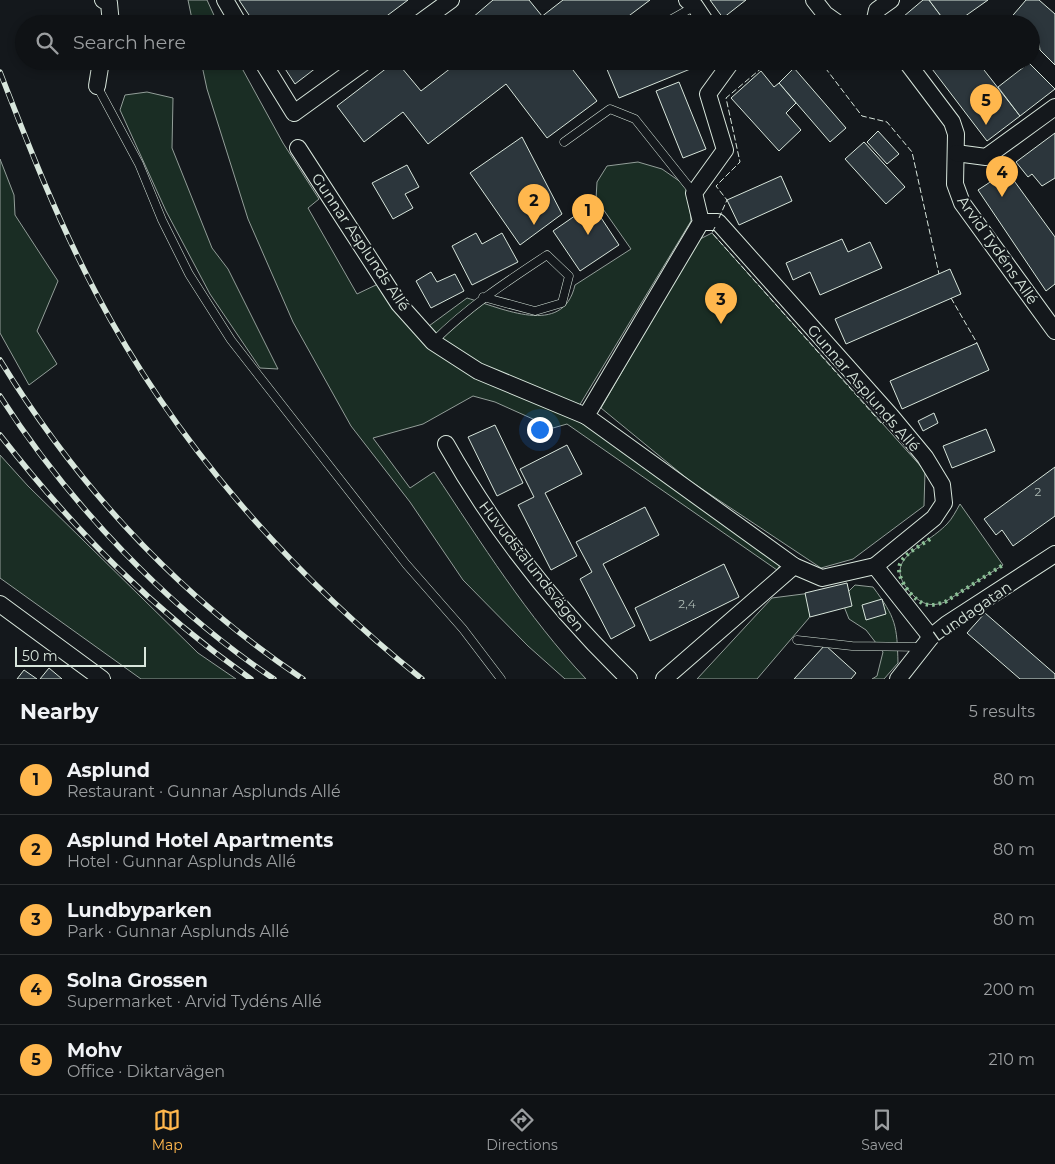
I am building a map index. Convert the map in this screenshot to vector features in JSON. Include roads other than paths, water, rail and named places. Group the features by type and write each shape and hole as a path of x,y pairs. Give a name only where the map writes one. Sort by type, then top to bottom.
{"street":[{"path":"225,0 234,15"},
{"path":"430,15 451,0"},
{"path":"814,0 826,15"},
{"path":"876,15 877,10 891,0"},
{"path":"108,1 110,15"},
{"path":"691,3 700,15"},
{"path":"97,86 100,70"},
{"path":"268,70 294,113 354,70"},
{"path":"586,416 701,222 694,193 725,150 708,94 725,70"},
{"name":"Arvid Tydéns Allé","path":"913,70 952,122 956,134 955,184 962,204 1050,312 1055,331"},
{"path":"956,153 986,156 1055,106"},
{"name":"Gunnar Asplunds Allé","path":"298,148 399,304 433,342 478,371 586,416 794,566 822,578 874,566 934,518 944,503 942,485 925,457 891,416 718,222 701,222"},
{"name":"Huvudstalundsvägen","path":"446,444 463,474 501,530 552,596 595,646 629,679"},
{"name":"Lundagatan","path":"898,679 927,642 947,624 1055,554"},
{"path":"664,679 794,566"},
{"path":"874,566 927,642"},
{"path":"0,604 102,679"}],"lane":[{"path":"675,15 691,3"},
{"path":"97,86 139,164 162,220 189,274 232,340 406,564 463,629 501,679"},
{"path":"564,142 610,109 635,119 694,193"},
{"path":"433,342 483,297 547,255 569,276 562,304 535,311 483,297"},
{"path":"797,640 852,646 927,642"}],"railway":[{"path":"0,72 45,184 82,266 127,348 161,401 199,453 282,550 327,595 422,679"},
{"path":"0,360 30,407 63,452 97,495 134,536 214,612 303,679"},
{"path":"0,396 57,476 123,551 196,620 274,679"},
{"path":"0,435 57,504 116,567 181,625 251,679"}],"place":[{"name":"Mohv","path":"986,125"},
{"name":"Solna Grossen","path":"1002,197"},
{"name":"Asplund Hotel Apartments","path":"534,225"},
{"name":"Asplund","path":"588,235"},
{"name":"Lundbyparken","path":"721,324"}]}
